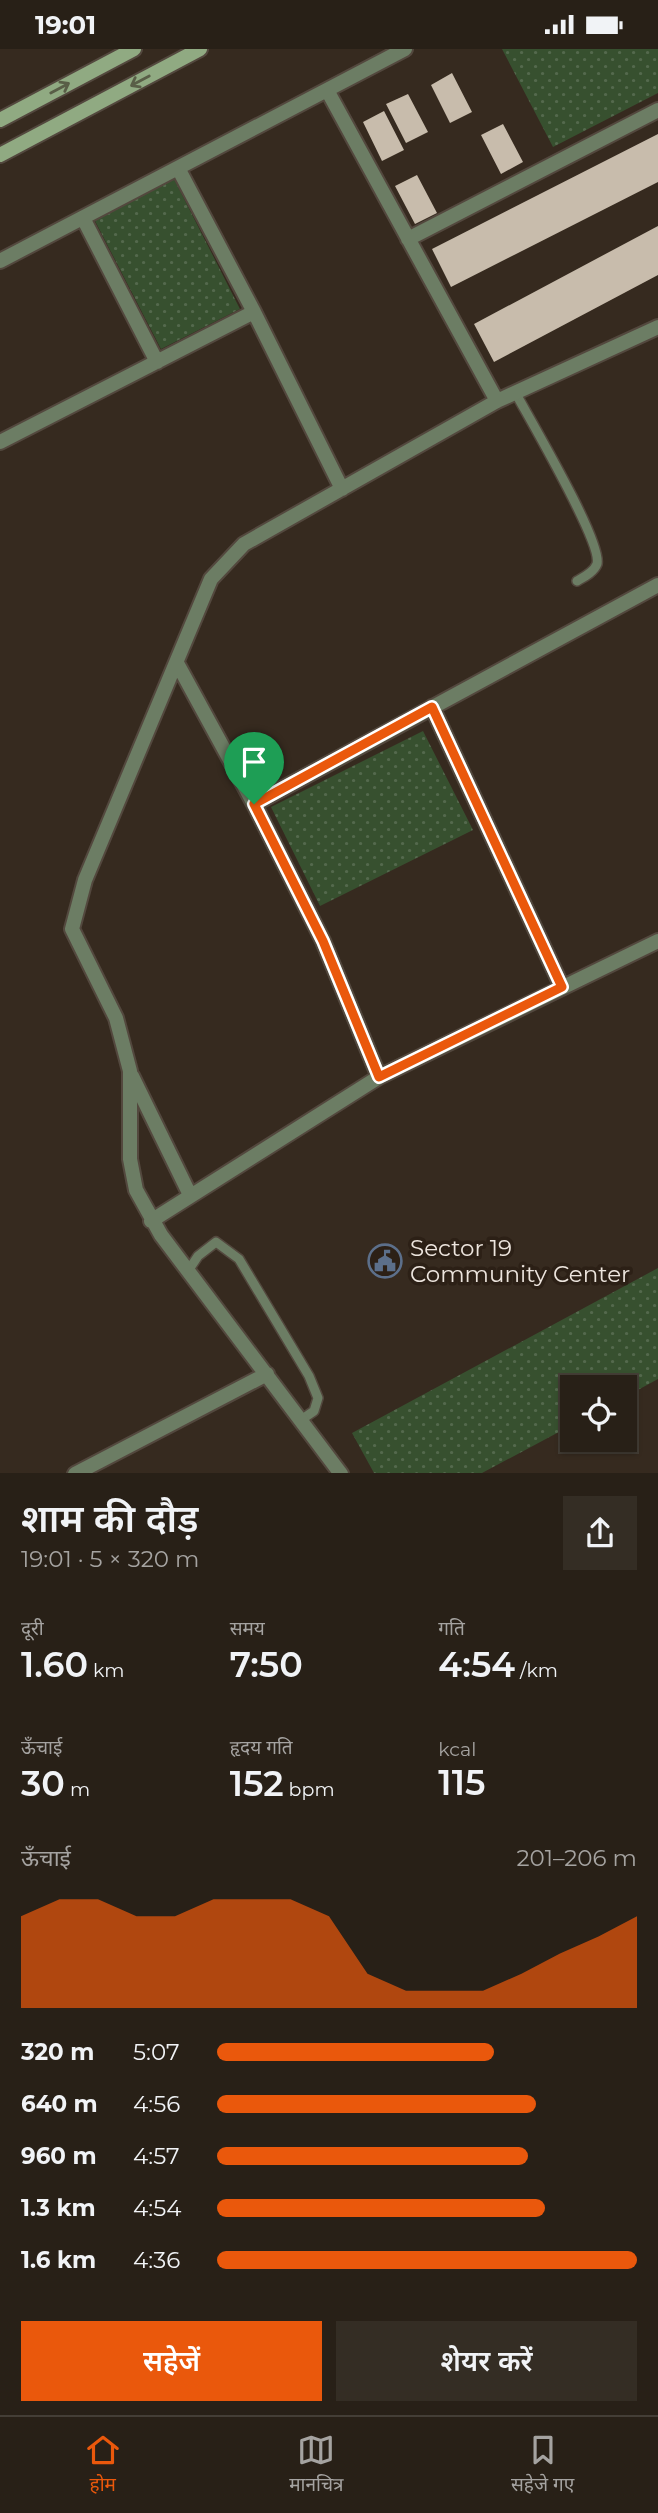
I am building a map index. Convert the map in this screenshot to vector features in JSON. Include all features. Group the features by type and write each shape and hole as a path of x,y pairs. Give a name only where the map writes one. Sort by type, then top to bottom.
{"main road":[{"path":"0,120 134,49"},
{"path":"0,155 200,49"}],"street":[{"path":"0,261 405,49"},
{"path":"327,90 497,401"},
{"path":"408,239 658,110"},
{"path":"178,168 342,489"},
{"path":"83,218 157,362"},
{"path":"0,442 254,313"},
{"path":"190,1195 130,1071 116,1018 72,929 85,880 211,579 244,544 497,401 658,327"},
{"path":"254,804 658,585"},
{"path":"177,663 254,804 323,941 379,1077"},
{"path":"432,707 562,987"},
{"path":"151,1221 379,1077 658,941"},
{"path":"130,1071 130,1159 136,1190 151,1221 341,1473"},
{"path":"75,1473 267,1374"}],"lane":[{"path":"515,392 597,549 597,564 590,573 577,581"},
{"path":"188,1271 198,1256 216,1242 239,1259 309,1376 318,1398 314,1411 301,1420"}],"green space":[{"path":"502,49 658,49 658,93 553,147"},
{"path":"174,179 240,309 161,349 94,219"},
{"path":"423,731 473,830 320,906 271,807"},
{"path":"658,1268 658,1379 637,1390 637,1375 560,1375 560,1431 482,1473 374,1473 352,1433"}],"building":[{"path":"452,73 472,112 450,123 431,85"},
{"path":"408,94 428,132 406,143 386,104"},
{"path":"384,111 404,150 382,161 363,122"},
{"path":"503,124 523,162 501,174 481,135"},
{"path":"658,134 658,182 451,287 432,249"},
{"path":"417,175 437,213 415,224 395,186"},
{"path":"658,226 658,275 494,362 474,324"}],"place":[{"name":"Sector 19 Community Center","path":"385,1261"}],"route":[{"path":"432,707 562,987 379,1077 323,941 254,804 432,707"}]}
